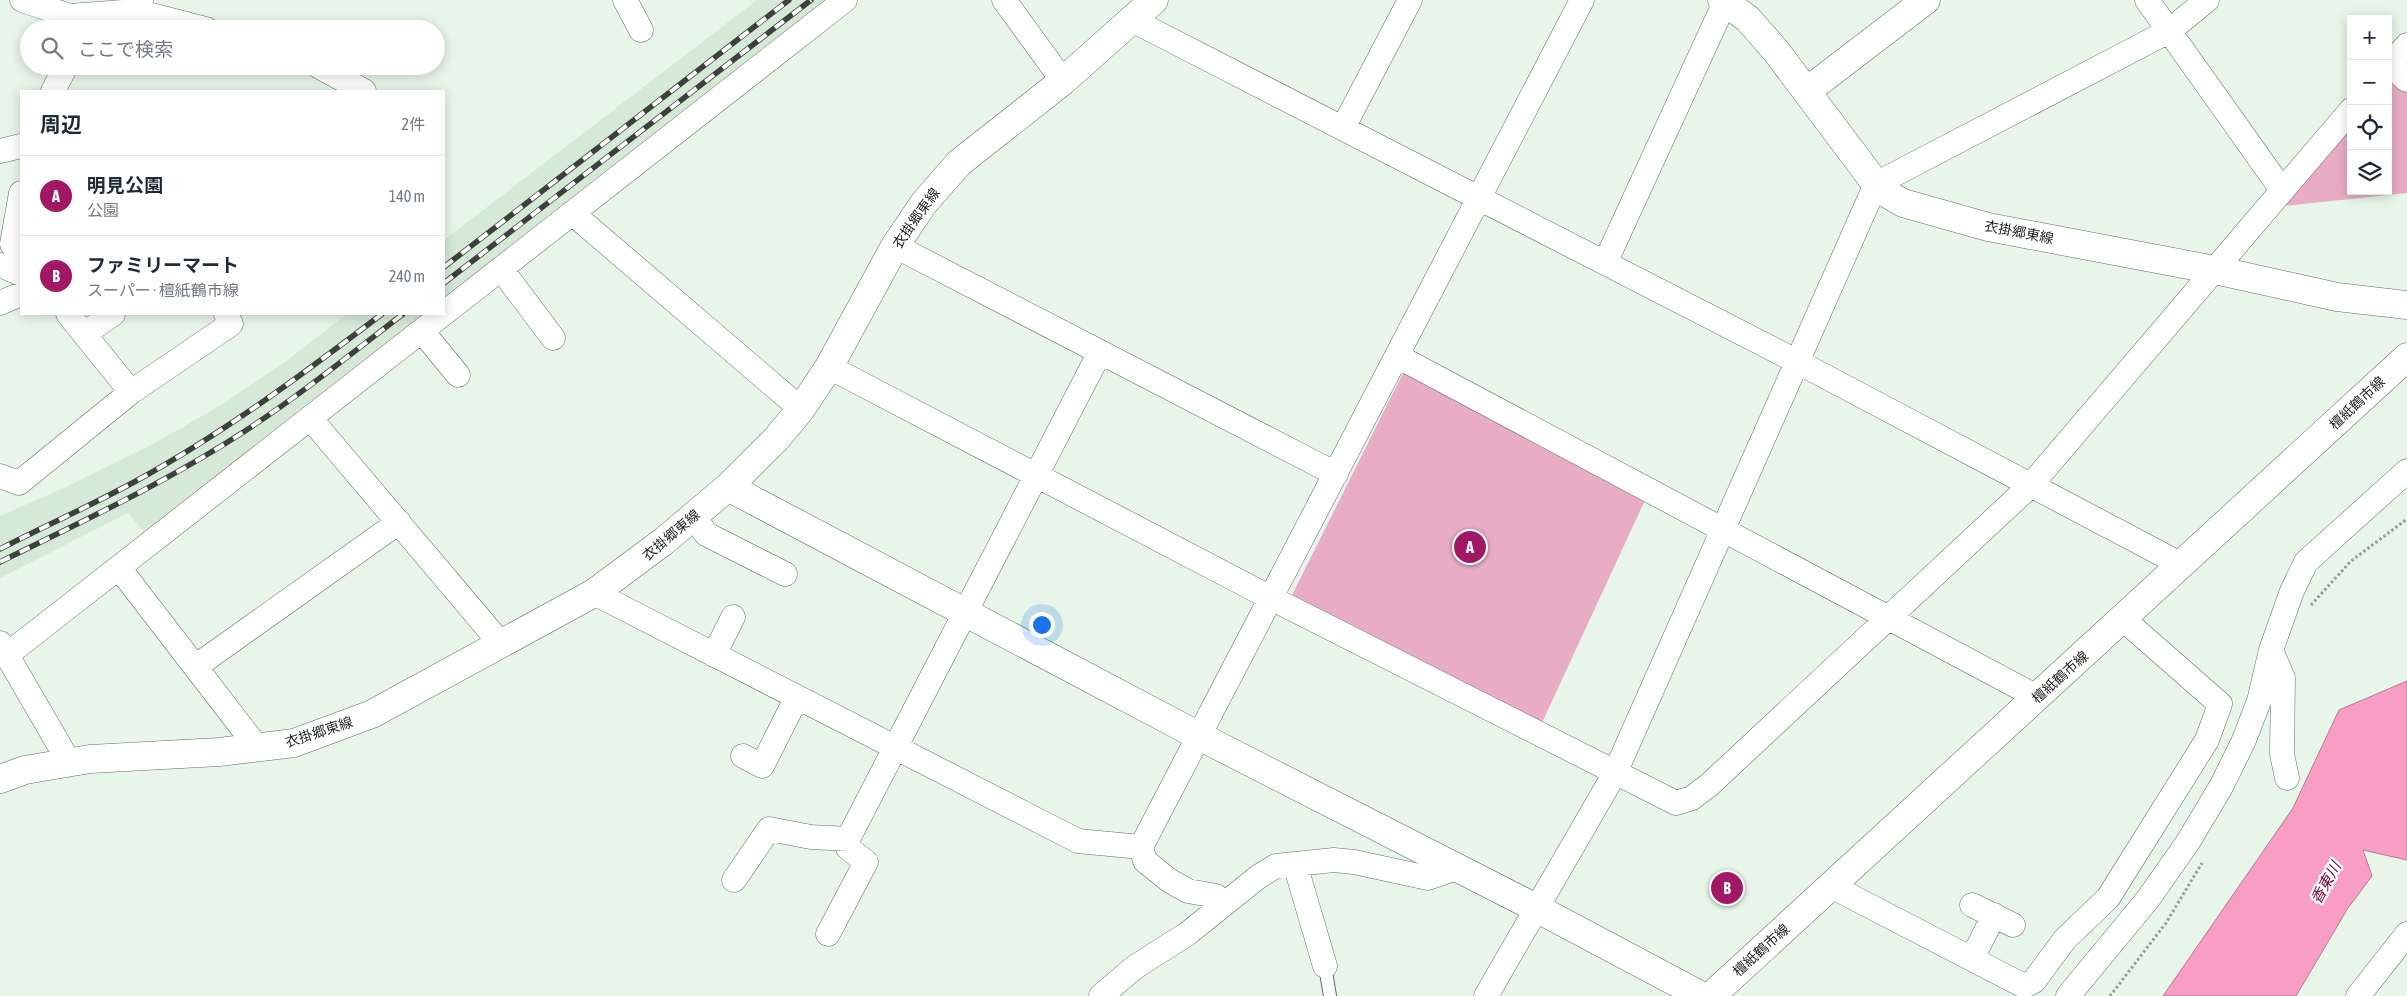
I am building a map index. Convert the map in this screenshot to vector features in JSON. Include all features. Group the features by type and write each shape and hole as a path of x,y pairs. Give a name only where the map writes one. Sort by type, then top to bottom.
{"main road":[{"name":"衣掛郷東線","path":"0,779 26,770 90,759 219,752 294,743 337,729 372,714 594,594 642,560 694,516 728,487 777,438 801,409 829,367 895,246 924,203 959,163 1063,81 1130,19 1154,0"},
{"name":"衣掛郷東線","path":"1728,1 1748,19 1807,91 1876,184 1884,192 1903,203 1988,227 2215,270 2337,297 2407,305"},
{"path":"1807,91 1923,1"},
{"name":"檀紙鶴市線","path":"1711,996 2407,357"},
{"path":"728,487 1199,736 1538,909 1702,996"}],"street":[{"path":"22,0 66,20"},
{"path":"625,0 641,30"},
{"path":"445,313 845,0"},
{"path":"1004,0 1063,81"},
{"path":"1343,128 1410,0"},
{"path":"1224,903 1216,896 1188,890 1170,881 1144,861 1141,847 1582,0"},
{"path":"2148,0 2282,190"},
{"path":"1486,996 1615,773 1876,184 2170,31 2207,0"},
{"path":"1604,262 1728,1"},
{"path":"79,20 139,6 180,20"},
{"path":"1130,19 1796,361 2182,565"},
{"path":"2395,71 2407,45"},
{"path":"54,90 61,75"},
{"path":"335,75 362,90"},
{"path":"829,367 1271,598 1676,804 1692,798 1709,785 2031,485 2347,115"},
{"path":"0,151 20,146"},
{"path":"20,199 12,244 20,255"},
{"path":"572,213 801,409"},
{"path":"895,246 1336,474"},
{"path":"0,265 20,274"},
{"path":"501,269 553,338"},
{"path":"0,303 20,294"},
{"path":"69,315 131,392"},
{"path":"84,334 112,315"},
{"path":"0,476 19,483 131,392 231,324 226,315"},
{"path":"68,762 4,649 118,568 442,315"},
{"path":"422,331 458,375"},
{"path":"828,934 866,862 848,848 848,838 1038,476 1100,352"},
{"path":"1397,356 2037,698"},
{"path":"310,418 502,645"},
{"path":"2068,996 2148,899 2188,842 2217,793 2244,740 2256,709 2271,650 2292,591 2306,562 2407,471"},
{"path":"694,516 706,534 785,574"},
{"path":"195,667 398,522"},
{"path":"118,568 257,747"},
{"path":"594,594 1078,841 1141,847"},
{"path":"714,655 733,617"},
{"path":"1831,886 2024,986 2034,980 2065,939 2108,898 2207,740 2220,704 2123,619"},
{"path":"2271,650 2283,678 2282,754 2287,778"},
{"path":"743,756 762,766 797,697"},
{"path":"734,880 769,830 812,837 848,838"},
{"path":"1101,996 1136,967 1187,934 1258,877 1276,866 1334,860 1354,862 1428,878 1457,868"},
{"path":"1295,864 1325,966"},
{"path":"1972,905 2003,920 1972,959"},
{"path":"2358,996 2400,942 2407,915"}],"lane":[{"path":"1325,966 1330,996"}],"shaded area":[{"path":"757,0 828,0 445,297 445,239"},
{"path":"2397,74 2407,83 2407,193 2392,195 2392,105 2392,80"},
{"path":"2347,133 2347,195 2388,195 2284,206"},
{"path":"346,315 422,315 144,532 128,513 0,578 0,516 66,487 155,443 221,405 285,362"},
{"path":"1405,369 1646,498 1540,727 1291,597"}],"water":[{"name":"香東川","path":"2407,681 2407,860 2363,850 2372,876 2348,908 2296,996 2163,996 2293,808 2339,710"}],"railway":[{"path":"445,266 789,0"},
{"path":"445,282 811,0"},
{"path":"0,549 169,463 293,381 381,315"},
{"path":"0,562 124,500 215,450 286,403 402,315"}],"place":[{"name":"明見公園","path":"1470,547"},
{"name":"ファミリーマート","path":"1727,888"}]}
